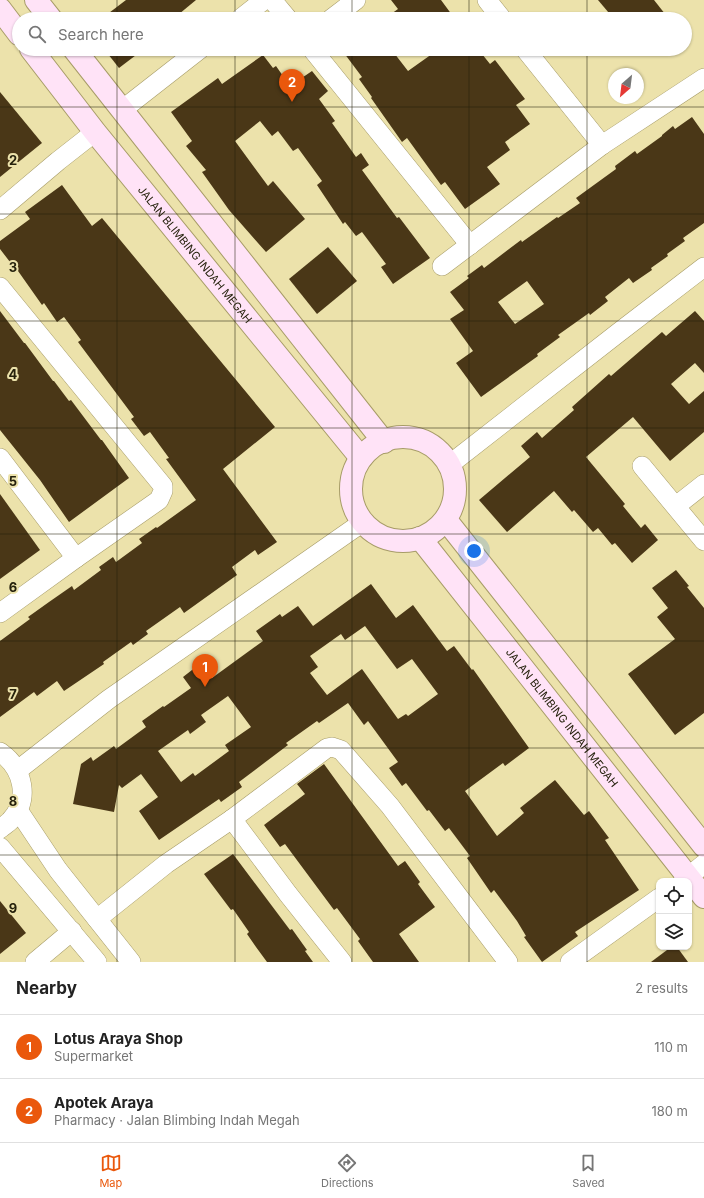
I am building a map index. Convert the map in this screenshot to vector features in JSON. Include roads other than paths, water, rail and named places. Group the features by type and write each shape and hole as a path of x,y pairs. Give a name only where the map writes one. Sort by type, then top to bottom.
{"street":[{"path":"36,0 45,12"},
{"path":"249,12 264,0"},
{"path":"272,0 282,12"},
{"path":"340,12 356,0"},
{"path":"487,0 496,12"},
{"path":"0,9 12,25"},
{"name":"JALAN BLIMBING INDAH MEGAH","path":"36,56 95,132 361,458"},
{"path":"80,56 384,442"},
{"path":"122,110 191,56"},
{"path":"318,56 470,245"},
{"path":"531,56 602,146"},
{"path":"442,266 602,146 704,78"},
{"path":"0,210 95,132"},
{"path":"449,465 618,333 703,270"},
{"path":"0,287 163,486 163,491 159,500 0,613"},
{"path":"406,437 424,441 439,451 449,465 454,479 455,493 452,507 446,520 437,530 412,541 398,541 385,538 373,531 362,522 354,507 351,490 353,473 361,458 373,446 389,439 406,437"},
{"path":"0,458 76,558"},
{"path":"642,466 704,541"},
{"path":"676,506 704,484"},
{"path":"446,520 704,846"},
{"path":"18,770 109,699 362,522"},
{"name":"JALAN BLIMBING INDAH MEGAH","path":"420,538 692,874 704,897"},
{"path":"97,919 166,864 232,819 328,748 332,747 341,750 390,806 500,960"},
{"path":"0,752 18,770 22,783 22,797 18,810 10,821 0,829"},
{"path":"18,810 58,870 131,962"},
{"path":"232,819 288,894 342,962"},
{"path":"0,847 98,962"},
{"path":"570,962 656,900"},
{"path":"35,962 72,931"}],"place":[{"name":"Apotek Araya","path":"292,102"},
{"name":"Lotus Araya Shop","path":"205,687"}]}
